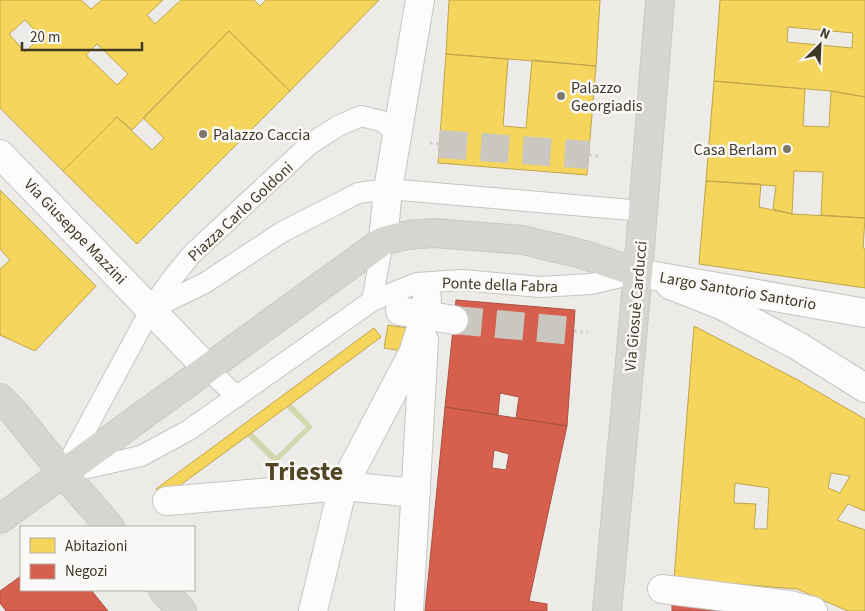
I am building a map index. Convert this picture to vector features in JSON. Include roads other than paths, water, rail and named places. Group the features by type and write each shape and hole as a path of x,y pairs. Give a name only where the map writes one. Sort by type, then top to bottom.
{"main road":[{"name":"Via Giosuè Carducci","path":"607,611 638,273 660,0"},
{"path":"0,519 383,242 408,235 434,233 522,240 586,255 638,273"},
{"path":"0,398 109,526"},
{"path":"164,591 182,611"}],"street":[{"path":"383,242 388,189 420,0"},
{"name":"Via Giuseppe Mazzini","path":"0,154 151,309"},
{"name":"Largo Santorio Santorio","path":"638,273 865,313"},
{"name":"Largo Santorio Santorio","path":"638,273 721,305 798,346 858,384"},
{"path":"417,308 454,320"},
{"path":"313,611 343,486 414,353 417,308"},
{"path":"409,611 416,493 417,308"},
{"path":"151,309 207,368"},
{"path":"167,501 343,486 416,493"},
{"path":"662,589 790,605 812,611"}],"lane":[{"name":"Piazza Carlo Goldoni","path":"63,473 151,309 170,281 192,254 310,144 338,126 361,116 381,121 398,133"},
{"name":"Piazza Carlo Goldoni","path":"151,309 206,283 282,232 358,194 388,189 643,211"},
{"path":"63,473 141,456 189,430 372,301 383,242"},
{"name":"Ponte della Fabra","path":"372,301 417,283 462,280 540,287 591,284 638,273"},
{"path":"207,368 237,397"}],"tunnel":[{"path":"439,144 589,155"},
{"path":"454,320 574,331"}],"place":[{"name":"Palazzo Georgiadis","path":"561,96"},
{"name":"Palazzo Caccia","path":"203,134"},
{"name":"Casa Berlam","path":"787,149"}],"district":[{"name":"Trieste","path":"304,471"}]}
